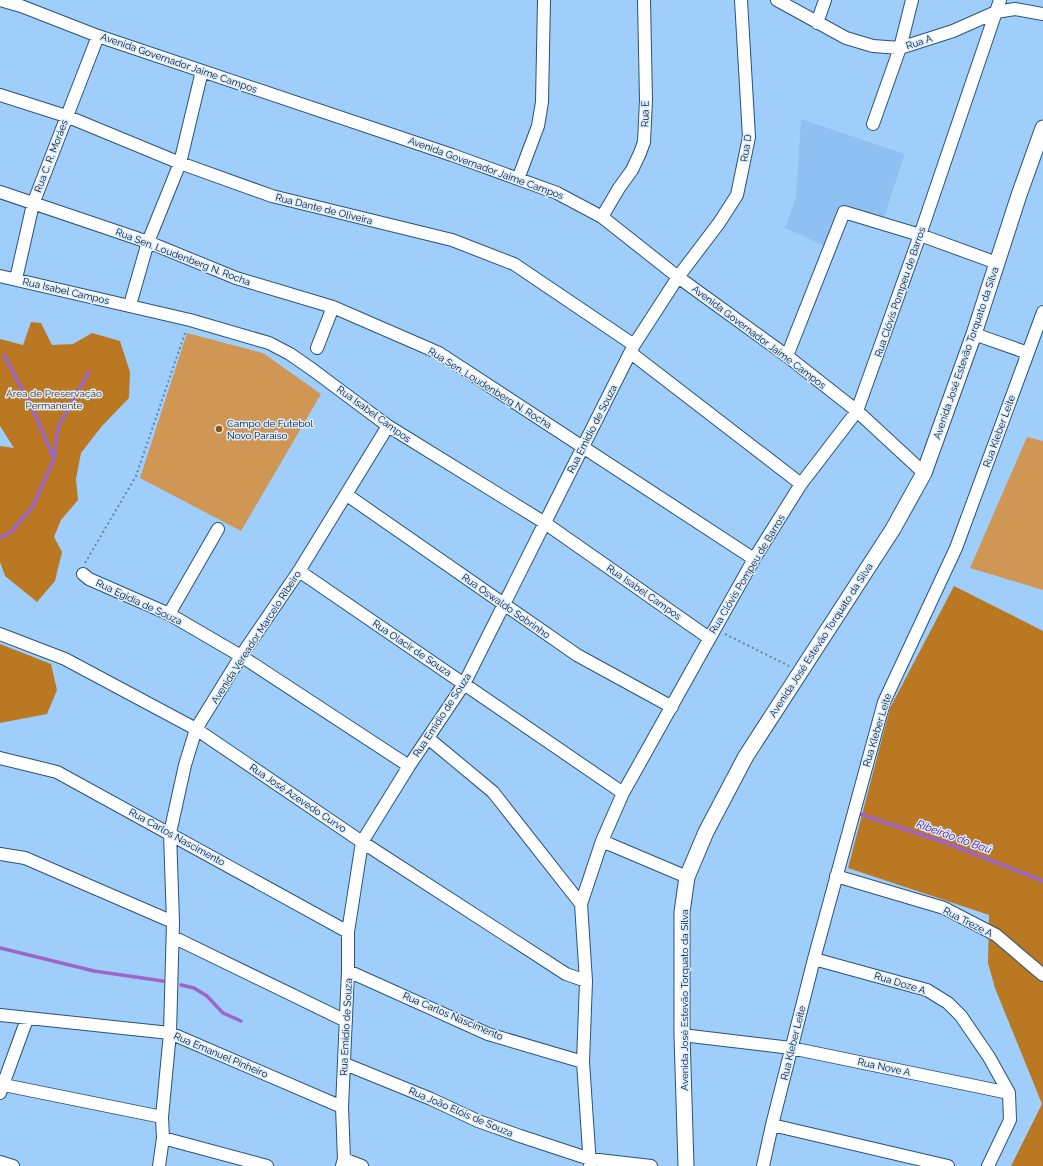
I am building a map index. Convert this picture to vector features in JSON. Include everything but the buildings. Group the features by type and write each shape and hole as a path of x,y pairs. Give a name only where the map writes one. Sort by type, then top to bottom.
{"main road":[{"name":"Avenida José Estevão Torquato da Silva","path":"686,1166 682,1035 682,912 687,877 706,832 746,756 893,529 924,473 974,334 1019,195 1043,128"}],"street":[{"name":"Avenida Governador Jaime Campos","path":"0,0 21,6 98,36 452,155 557,193 602,217 678,276 787,356 857,411 924,473"},
{"path":"518,179 538,126 542,102 544,0"},
{"name":"Rua E","path":"602,217 619,188 632,170 644,142 646,100 644,0"},
{"name":"Rua D","path":"678,276 719,223 737,195 749,137 741,0"},
{"name":"Rua A","path":"777,0 846,38 873,46 900,48 953,31 996,12 1015,9 1043,14"},
{"path":"817,22 824,0"},
{"path":"873,124 900,48 912,0"},
{"name":"Rua Clóvis Pompeu de Barros","path":"590,1162 583,1062 586,981 581,904 602,841 623,793 754,559 802,484 857,411 920,235 1000,0"},
{"name":"Rua C. R. Moráes","path":"16,279 33,204 98,36"},
{"path":"130,305 148,242 180,163 202,71"},
{"name":"Rua Dante de Oliveira","path":"0,95 66,116 180,163 272,196 452,240 514,264 633,349 802,484"},
{"name":"Rua Sen. Loudenberg N. Rocha","path":"0,192 148,242 236,278 333,307 439,353 754,559"},
{"path":"787,356 844,212 920,235 997,263"},
{"name":"Rua Isabel Campos","path":"0,276 130,305 190,320 269,343 290,354 313,370 388,426 545,523 712,633"},
{"name":"Rua Emidio de Souza","path":"343,1163 342,1107 345,1064 348,932 362,842 409,766 464,684 633,349 678,276"},
{"path":"317,348 333,307"},
{"name":"Rua Kleber Leite","path":"763,1166 772,1124 814,959 884,702 956,548 1043,312"},
{"path":"974,334 1028,353"},
{"name":"Avenida Vereador Marcelo Ribeiro","path":"158,1166 163,1138 162,1117 170,1034 173,922 170,833 185,766 196,729 241,656 299,571 388,426"},
{"name":"Rua Oswaldo Sobrinho","path":"347,495 577,655 672,707"},
{"path":"169,614 218,529"},
{"name":"Rua Olacir de Souza","path":"299,571 623,793"},
{"name":"Rua Egidia de Souza","path":"83,574 89,579 169,614 241,656 409,766"},
{"name":"Rua José Azevedo Curvo","path":"0,634 64,659 196,729 362,842 566,974 586,981"},
{"path":"428,738 492,792 581,904"},
{"name":"Rua Carlos Nascimento","path":"0,758 57,772 348,932"},
{"path":"602,841 687,877"},
{"path":"0,854 25,858 173,922"},
{"name":"Rua Treze A","path":"836,876 944,908 996,935 1043,974"},
{"path":"172,937 346,1021"},
{"name":"Rua Doze A","path":"814,959 927,990 948,1003 961,1016 989,1057 1009,1093"},
{"name":"Rua Carlos Nascimento","path":"348,971 488,1034 583,1062"},
{"name":"Rua Emanuel Pinheiro","path":"0,1015 170,1034 342,1107"},
{"path":"27,1019 2,1089 162,1117"},
{"name":"Rua Nove A","path":"682,1035 791,1048 1009,1093"},
{"name":"Rua João Elóis de Souza","path":"345,1064 431,1099 478,1121 590,1162 651,1166"},
{"path":"988,1166 1010,1120 1009,1093"},
{"path":"772,1124 948,1166"},
{"path":"163,1138 264,1166"},
{"path":"0,1162 13,1166"},
{"path":"343,1163 362,1166"}],"path":[{"path":"83,574 83,566 136,476 190,320"},
{"path":"712,633 801,672"}],"shaded area":[{"path":"801,119 905,154 883,220 843,209 825,246 785,228 796,198"},
{"name":"Campo de Futebol Novo Paraíso","path":"187,333 263,353 321,394 241,531 140,478"},
{"path":"1027,437 1043,441 1043,590 970,568"}],"green space":[{"name":"Área de Preservação Permanente","path":"31,322 41,323 52,345 73,344 92,333 120,341 130,372 129,398 102,426 81,453 76,479 78,500 61,520 54,537 62,552 55,581 37,602 5,576 0,562 0,446 14,448 0,426 0,339 23,345"},
{"path":"954,586 1043,631 1043,1166 1011,1166 1042,1104 995,988 988,963 989,915 848,868 890,708"},
{"path":"0,644 51,664 57,690 47,714 0,723"}],"waterway":[{"path":"4,355 35,414 54,459"},
{"path":"0,538 11,532 33,506 54,459 58,427 89,372"},
{"name":"Ribeirão do Baú","path":"857,813 949,844 1043,881"},
{"path":"0,948 94,971 163,981"},
{"path":"181,985 194,988 207,996 223,1013 241,1021"}],"place":[{"name":"Campo de Futebol Novo Paraíso","path":"219,429"}]}
